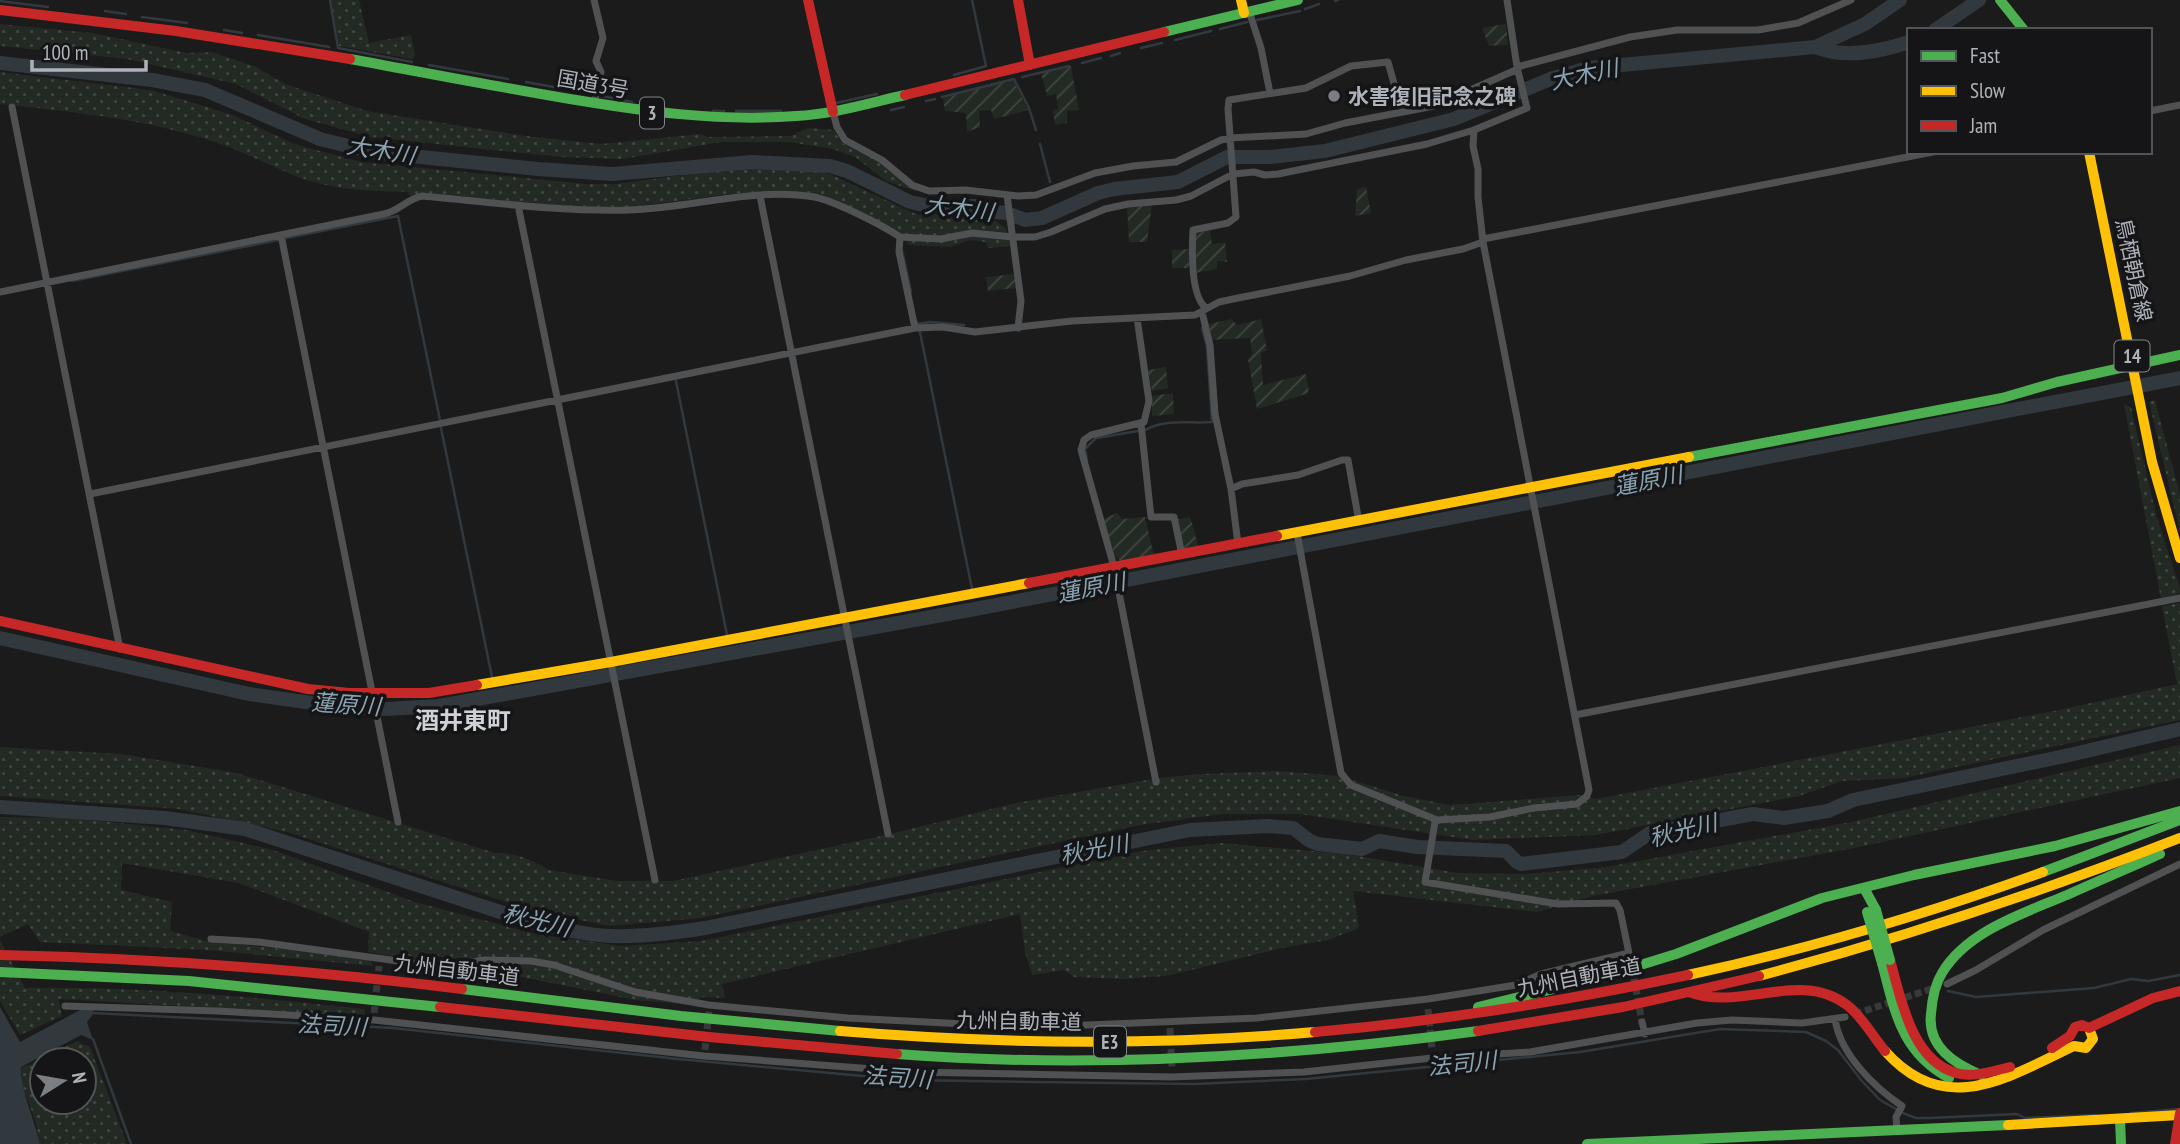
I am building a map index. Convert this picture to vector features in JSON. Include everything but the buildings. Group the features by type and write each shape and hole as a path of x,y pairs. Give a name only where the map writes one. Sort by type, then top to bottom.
{"main road":[{"path":"808,0 833,113"},
{"path":"1018,0 1031,65"},
{"path":"1241,0 1247,12"},
{"name":"国道3号","path":"0,10 173,29 632,110 710,119 769,120 833,113 1298,0"},
{"path":"2002,3 2022,28"},
{"name":"鳥栖朝倉線","path":"2089,154 2152,462 2180,558"},
{"path":"0,621 308,690 429,693 845,619 1531,489 2002,398 2057,382 2180,355"},
{"path":"1423,1021 1595,979 1676,954 1822,898 2055,846 2180,811"},
{"name":"九州自動車道","path":"0,955 205,962 645,1012 913,1038 1041,1042 1251,1037 1499,1011 1627,988 1753,960 1845,936 2010,884 2180,820"},
{"name":"九州自動車道","path":"0,972 206,981 801,1047 1013,1059 1225,1056 1369,1044 1504,1028 1688,992 1850,953 1928,929 2016,901 2180,838"},
{"path":"1981,1075 1959,1068 1946,1055 1935,1040 1930,1023 1933,993 1939,978 1951,961 1982,934 2014,917 2180,846"},
{"path":"1864,888 1886,962 1901,1028 1913,1053 1929,1069 1957,1081 1984,1081 2007,1076"},
{"path":"1886,962 1919,1047 1933,1061 1951,1072 1981,1075 2007,1069 2062,1043 2072,1041 2082,1048 2089,1045 2091,1031"},
{"path":"1688,992 1713,999 1789,989 1824,993 1849,1006 1896,1063 1926,1084 1959,1090 1987,1085 2072,1041 2075,1027 2082,1025 2091,1031"},
{"path":"2091,1031 2153,998 2180,991"},
{"path":"2091,1031 2155,1005 2180,999"},
{"path":"1587,1144 2180,1114 2175,1144"},
{"path":"2120,1119 2121,1144"}],"street":[{"path":"594,0 603,38 596,61 601,72 594,103"},
{"path":"0,292 391,212 408,200 422,196 568,209 631,210 760,195 816,197 900,237 941,239 972,233 1035,237 1105,209 1191,196 1233,174 1278,174 1427,144 1474,130 1527,108 1507,0"},
{"path":"833,113 836,127 845,140 882,160 919,189 944,192 966,190 1007,198 1037,195 1095,173 1176,162 1221,140 1306,134 1345,122 1443,102 1518,68 1630,37 1677,30 1758,30 1798,23 1851,0"},
{"path":"1247,12 1261,48 1270,93"},
{"path":"1238,544 1231,489 1215,414 1210,345 1195,280 1193,230 1228,223 1236,217 1227,103 1229,100 1306,88 1351,66 1388,62 1402,112"},
{"path":"2152,111 2180,105"},
{"path":"12,107 120,649"},
{"path":"1297,533 1341,773 1351,785 1436,823 1490,817 1582,801 1589,790 1483,241 1478,169 1473,146 1474,130"},
{"path":"90,494 915,328 943,327 975,331 1204,310 1238,298 1350,276 1406,260 1463,249 1483,241 1923,154"},
{"path":"760,195 888,834"},
{"path":"1007,198 1021,301 1018,328"},
{"path":"518,205 655,880"},
{"path":"281,235 398,822"},
{"path":"900,237 899,252 915,328"},
{"path":"1137,318 1149,401 1148,414 1141,424 1091,435 1084,440 1081,450 1114,567 1156,782"},
{"path":"1141,424 1151,517 1174,517 1182,555"},
{"path":"1231,489 1242,484 1298,475 1348,460 1359,522"},
{"path":"1574,715 2180,598"},
{"path":"1436,823 1425,881 1558,904 1616,903 1620,910 1631,963"},
{"path":"1947,984 2043,930 2180,864"},
{"path":"211,939 379,962 442,967 484,960 531,961 554,965 635,992 709,1008 965,1024 1063,1026 1170,1026 1428,999 1516,985 1541,974 1629,953"},
{"path":"1428,999 1428,1009"},
{"path":"65,1006 374,1017 704,1053 913,1072 1304,1072 1432,1054 1530,1052 1697,1023 1802,1023 1845,1017"},
{"path":"1835,1019 1837,1031 1864,1073 1875,1086 1902,1106 1896,1117 1897,1130"},
{"path":"1642,1022 1645,1034"}],"shaded area":[{"path":"331,0 359,0 369,43 411,35 415,54 413,59 339,46"},
{"path":"0,24 92,33 187,53 212,52 256,67 285,84 367,111 526,136 601,144 700,134 708,137 791,136 808,128 834,130 842,143 880,162 918,192 886,181 855,157 833,149 789,142 721,142 623,159 561,157 371,137 305,119 236,84 127,59 0,46"},
{"path":"1506,24 1508,45 1489,46 1482,28"},
{"path":"1071,66 1079,110 1067,111 1067,123 1055,125 1053,110 1058,109 1056,94 1047,96 1041,73"},
{"path":"0,72 151,90 233,115 294,144 361,162 587,184 615,184 730,169 802,169 830,174 918,215 989,217 1006,228 1010,246 988,248 985,242 969,240 951,247 909,245 902,234 820,195 785,191 730,194 631,207 566,206 420,193 410,196 408,192 335,187 307,180 223,145 175,130 100,116 0,104"},
{"path":"1013,80 1028,110 994,119 991,110 979,111 980,127 967,132 966,113 945,111 943,98"},
{"path":"1366,187 1371,213 1355,216 1357,189"},
{"path":"1152,203 1147,242 1129,242 1127,207"},
{"path":"1210,230 1212,244 1225,242 1227,262 1217,261 1217,269 1196,273 1195,234"},
{"path":"1189,249 1189,268 1172,268 1172,250"},
{"path":"1014,274 1016,288 988,291 986,277"},
{"path":"1231,319 1237,325 1261,319 1267,350 1261,353 1263,385 1306,374 1309,393 1257,409 1248,359 1252,354 1250,338 1212,340 1209,324"},
{"path":"1166,367 1168,388 1152,391 1148,370"},
{"path":"1173,393 1174,414 1152,416 1152,396"},
{"path":"2155,400 2180,495 2180,532 2149,402"},
{"path":"2124,404 2131,407 2156,514 2180,589 2180,593 2161,599"},
{"path":"1117,513 1122,519 1145,517 1154,556 1121,562 1115,556 1103,519"},
{"path":"1190,517 1199,548 1184,551 1175,520"},
{"path":"2180,603 2180,720 1904,778 1842,781 1799,796 1596,835 1473,840 1299,814 1222,814 1140,825 701,918 610,926 534,911 287,832 178,809 0,796 0,747 121,754 237,773 495,853 523,857 549,870 617,881 673,881 886,835 1016,803 1158,778 1201,774 1277,771 1339,776 1404,796 1450,805 1580,795 1596,799 2059,710 2177,684 2162,606"},
{"path":"2180,745 2180,778 1854,848 1593,896 1537,912 1353,891 1359,928 1328,940 1282,948 1166,976 1123,979 1074,977 1064,970 1032,975 1025,952 1020,914 722,984 725,998 701,997 693,1005 635,1000 532,979 368,952 369,932 239,883 122,863 121,890 172,902 170,931 207,941 370,958 373,966 209,950 40,942 28,924 0,937 0,817 70,818 187,830 273,850 415,902 536,934 621,946 701,941 1148,850 1222,843 1346,854 1458,873 1527,874 1606,867 1851,822"},
{"path":"0,940 25,988 110,989 238,997 365,1009 364,1016 59,999 62,1016 20,1035 0,1001"},
{"path":"0,1007 20,1042 82,1009 93,1008 93,1014 87,1022 93,1040 81,1035 60,1046 28,1046 28,1063 21,1067 21,1074 28,1103 28,1116 32,1116 40,1144 0,1144"},
{"path":"77,1041 88,1046 67,1046"},
{"path":"28,1065 28,1100 19,1075 21,1067"},
{"path":"98,1068 127,1144 40,1144 34,1116 98,1116"}],"waterway":[{"path":"330,0 338,48 412,62"},
{"path":"954,75 986,66 972,0"},
{"name":"大木川","path":"0,63 152,80 205,90 320,139 372,152 612,174 752,162 830,166 847,171 910,202 929,206 980,206 1025,220 1042,218 1098,193 1114,189 1178,182 1227,157 1270,157 1325,151 1454,119 1553,78 1589,68 1815,47 1865,24 1900,0"},
{"path":"1938,28 1979,0"},
{"path":"0,1 48,7"},
{"path":"1305,9 1319,4"},
{"path":"105,11 126,14"},
{"path":"1257,20 1300,11"},
{"path":"142,17 187,23"},
{"path":"1220,29 1247,22"},
{"path":"224,30 242,33"},
{"path":"1175,40 1211,31"},
{"path":"258,35 329,47"},
{"path":"1141,48 1162,43"},
{"path":"1815,47 1838,53 1862,53 1907,43"},
{"path":"1111,56 1120,53"},
{"path":"1082,63 1101,58"},
{"path":"429,65 508,79"},
{"path":"1022,77 1069,66"},
{"path":"942,97 1014,79 1029,108 1036,130"},
{"path":"526,82 593,94"},
{"path":"836,103 877,94"},
{"path":"602,96 632,102"},
{"path":"926,101 935,99"},
{"path":"891,110 904,107"},
{"path":"713,111 724,111"},
{"path":"736,111 781,111"},
{"path":"1040,144 1050,182"},
{"path":"286,238 398,216 440,420"},
{"path":"72,281 278,240"},
{"path":"902,250 911,292"},
{"path":"917,322 964,325"},
{"path":"1145,430 1170,423 1212,422 1207,347 1202,328"},
{"path":"920,332 972,589"},
{"name":"蓮原川","path":"0,638 249,694 347,708 439,706 975,609 2180,378"},
{"path":"676,381 727,635"},
{"path":"441,428 492,677"},
{"path":"1087,460 1085,449 1096,438 1138,431"},
{"name":"秋光川","path":"0,807 165,818 245,829 534,923 592,934 634,936 705,928 1190,830 1268,826 1293,828 1318,844 1362,849 1379,841 1417,847 1506,851 1521,864 1622,852 1650,833 1753,814 1784,818 1828,811 1853,800 2180,729"},
{"path":"1948,991 1976,997 2094,988 2131,979 2148,981 2180,975"},
{"name":"法司川","path":"92,1013 393,1028 678,1059 907,1080 1195,1084 1306,1079 1580,1052 1720,1029 1806,1032 1838,1050 1880,1100 1916,1118 2017,1114 2025,1118 2096,1115"},
{"path":"93,1039 131,1144"},
{"path":"2131,1113 2180,1109"}],"tunnel":[{"path":"374,1013 379,966"},
{"path":"1632,967 1642,1022"},
{"path":"1855,1014 1937,987"},
{"path":"1428,1009 1432,1050"},
{"path":"705,1050 709,1010"},
{"path":"1170,1028 1172,1069"}],"traffic: fast":[{"path":"1164,32 1298,0"},
{"path":"2000,0 2022,28"},
{"path":"350,59 593,103 738,118 810,115 905,95"},
{"path":"1689,457 2002,398 2057,382 2180,355"},
{"path":"1478,1007 1595,979 1676,954 1822,898 1914,875 2055,846 2180,811"},
{"path":"2043,872 2180,820"},
{"path":"1981,1075 1953,1060 1933,1036 1931,1026 1935,988 1953,958 1998,925 2160,854"},
{"path":"1864,888 1876,910"},
{"path":"1876,910 1890,960"},
{"path":"1867,912 1882,963"},
{"path":"1882,963 1896,1014 1910,1043 1933,1068 1949,1078"},
{"path":"0,972 189,981 440,1007"},
{"path":"462,989 681,1016 840,1031"},
{"path":"897,1054 1043,1060 1188,1058 1334,1048 1478,1031"},
{"path":"2120,1119 2121,1144"},
{"path":"1587,1144 2008,1125"}],"traffic: slow":[{"path":"1241,0 1244,13"},
{"path":"2089,154 2152,462 2180,558"},
{"path":"1277,536 1689,457"},
{"path":"477,685 1029,583"},
{"path":"1759,976 1971,913 2180,838"},
{"path":"1688,975 1867,930 2043,872"},
{"path":"1885,1051 1908,1072 1931,1083 1954,1087 1977,1086 2001,1079 2074,1046 2086,1048 2093,1039 2089,1028"},
{"path":"840,1031 959,1039 1078,1042 1196,1040 1315,1032"},
{"path":"2008,1125 2180,1115"}],"traffic: jam":[{"path":"808,0 833,112"},
{"path":"1018,0 1030,65"},
{"path":"0,10 176,31 350,59"},
{"path":"905,95 1164,32"},
{"path":"1029,583 1277,536"},
{"path":"0,621 308,689 349,693 429,693 477,685"},
{"path":"0,955 231,966 462,989"},
{"path":"1890,960 1910,1026 1928,1055 1941,1066 1956,1073 1970,1075 2010,1067"},
{"path":"1315,1032 1503,1009 1688,975"},
{"path":"1478,1031 1623,1007 1759,976"},
{"path":"1689,992 1709,997 1790,990 1829,995 1847,1005 1885,1051"},
{"path":"2052,1048 2070,1036 2075,1027 2082,1025 2089,1028 2153,998 2180,991"},
{"path":"440,1007 709,1037 897,1054"},
{"path":"2175,1144 2180,1113"}],"place":[{"name":"水害復旧記念之碑","path":"1334,96"}],"district":[{"name":"酒井東町","path":"463,720"}]}
